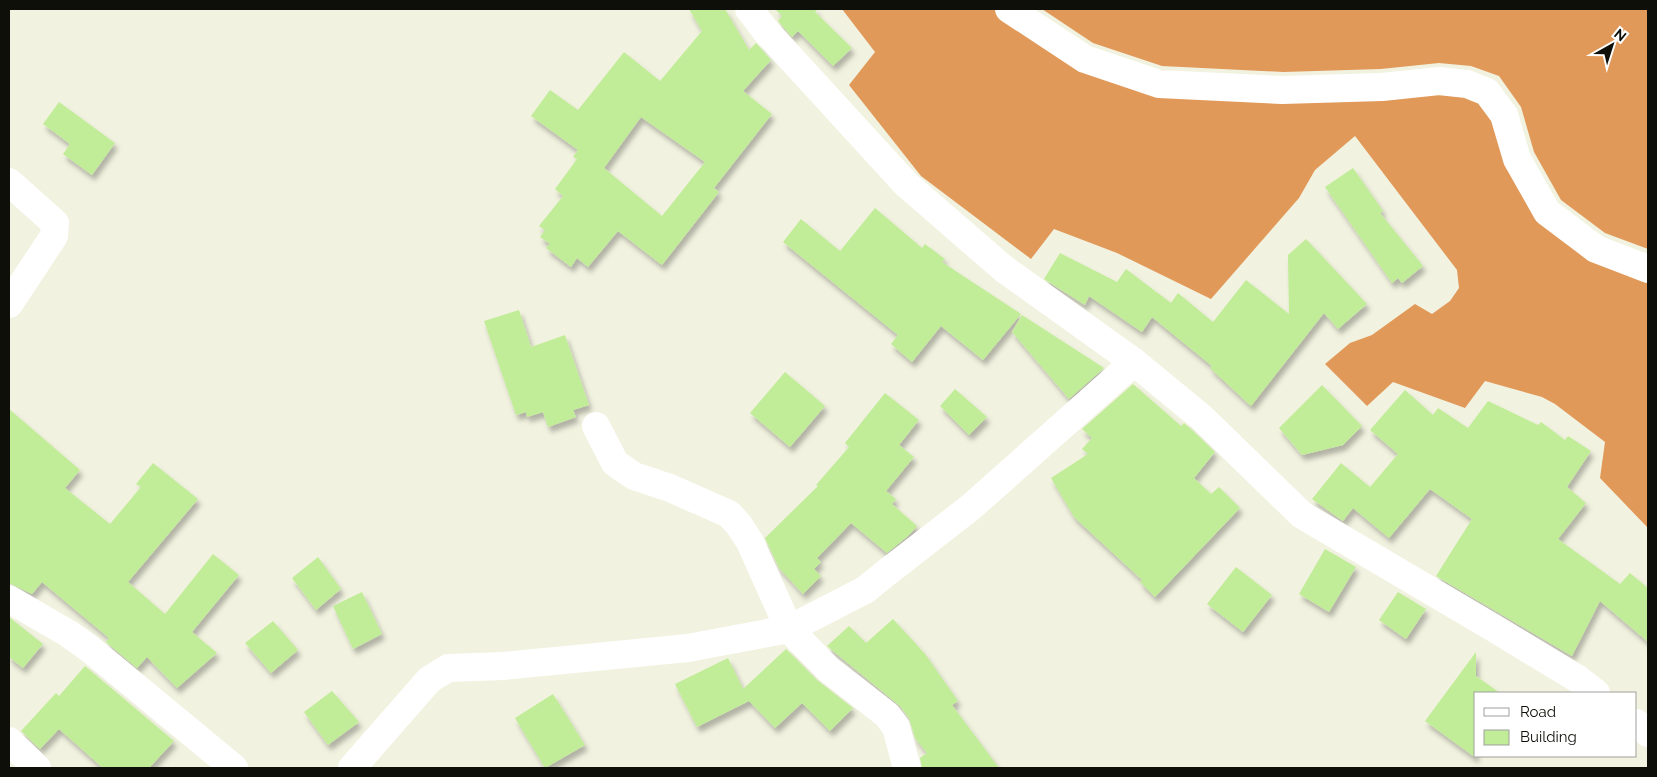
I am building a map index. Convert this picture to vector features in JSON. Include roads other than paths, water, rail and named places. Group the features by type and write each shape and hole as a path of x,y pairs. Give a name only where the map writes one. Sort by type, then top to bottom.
{"street":[{"path":"749,9 764,30 906,184 1004,269 1134,362 1215,430 1285,501 1302,515 1578,679 1595,692"},
{"path":"1009,9 1085,59 1159,84 1282,90 1382,87 1439,82 1467,84 1487,92 1504,115 1517,159 1547,212 1596,249 1648,269"},
{"path":"9,182 55,223 54,236 9,304"},
{"path":"352,768 429,680 448,668 521,665 688,648 789,629 865,590 971,507 1134,362"},
{"path":"596,426 615,463 634,476 670,488 729,514 750,542 789,629 828,669 887,715 896,727 907,768"},
{"path":"9,599 69,634 90,649 234,768"},
{"path":"1637,724 1648,733"},
{"path":"9,741 37,768"}]}
